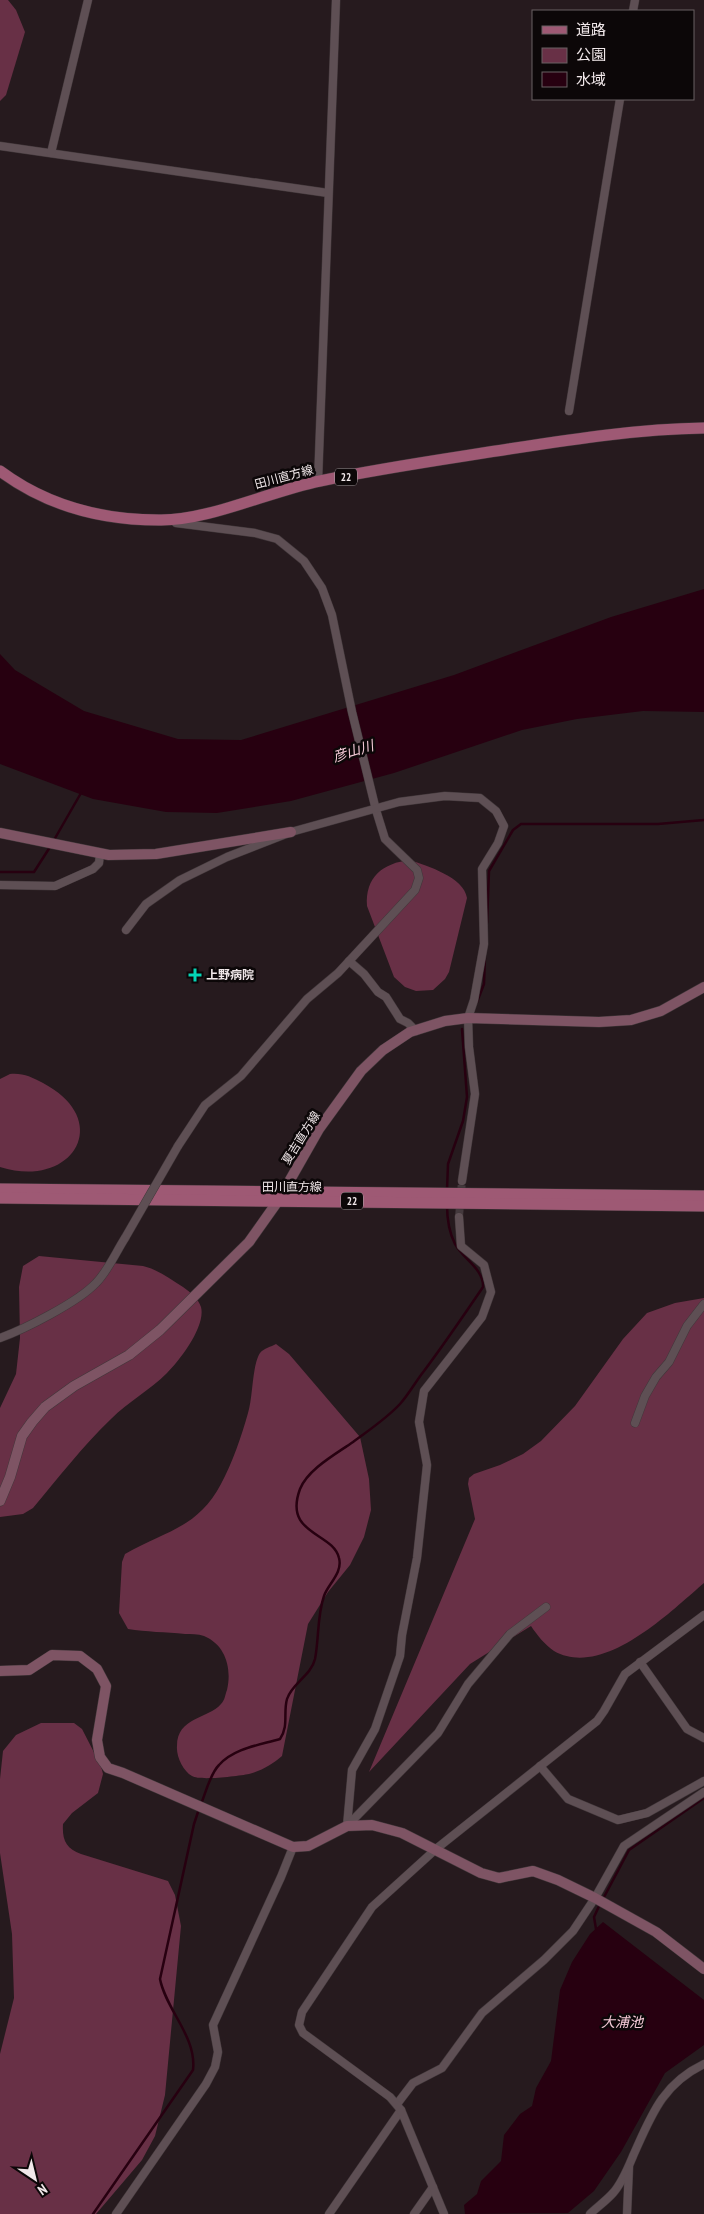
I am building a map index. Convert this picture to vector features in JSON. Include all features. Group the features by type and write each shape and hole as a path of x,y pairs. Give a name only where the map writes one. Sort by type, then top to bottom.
{"main road":[{"name":"田川直方線","path":"0,470 21,487 57,504 81,511 123,519 161,521 199,515 318,482 564,440 659,428 704,428"},
{"name":"田川直方線","path":"0,1189 704,1206"},
{"name":"田川直方線","path":"0,1198 704,1196"}],"street":[{"path":"52,153 88,0"},
{"path":"318,482 336,0"},
{"path":"569,411 620,100"},
{"path":"0,146 328,193"},
{"path":"0,1338 18,1332 80,1297 97,1282 205,1104 241,1076 307,999 338,973 415,890 420,878 417,870 385,839 352,712 332,615 322,588 304,561 277,539 256,533 161,521"},
{"path":"0,833 100,854 156,854 291,832 376,810 399,802 445,796 480,798 496,811 504,826 498,843 482,869 484,944 474,1000 468,1018 469,1047 475,1094 462,1181"},
{"path":"126,930 146,904 180,880 226,857 291,832"},
{"path":"0,885 55,886 93,869 99,863 100,854"},
{"path":"349,961 364,974 378,992 386,997 400,1019 408,1022 416,1031"},
{"name":"夏吉直方線","path":"0,1501 10,1477 22,1436 45,1407 74,1386 129,1355 160,1330 249,1242 280,1196 319,1129 362,1071 383,1050 416,1031 445,1021 468,1018 599,1022 632,1020 661,1012 704,987"},
{"path":"347,1826 352,1770 375,1729 400,1656 402,1635 417,1558 427,1465 419,1422 424,1391 482,1317 491,1292 484,1265 461,1246 459,1217"},
{"path":"635,1424 652,1383 669,1362 687,1326 704,1304"},
{"path":"0,1671 29,1670 52,1655 80,1656 96,1669 106,1686 97,1740 100,1757 108,1768 293,1847 308,1846 347,1826 438,1733 468,1684 510,1634 546,1607"},
{"path":"444,2214 399,2107 390,2097 303,2033 299,2025 302,2012 372,1907 436,1849 597,1721 625,1674 704,1615"},
{"path":"640,1662 687,1729 704,1738"},
{"path":"540,1766 568,1799 618,1820 647,1813 704,1781"},
{"path":"329,2214 413,2083 442,2068 482,2013 544,1960 574,1931 624,1846 704,1792"},
{"path":"347,1826 372,1825 402,1833 481,1873 499,1878 533,1871 558,1880 656,1932 704,1969"},
{"path":"116,2214 206,2084 215,2068 218,2052 213,2025 293,1847"},
{"path":"590,2214 614,2192 629,2165 655,2108 669,2088 688,2072 704,2064"},
{"path":"627,2214 629,2165"},
{"path":"414,2214 433,2187"}],"green space":[{"path":"0,0 8,0 16,10 25,32 6,95 0,101"},
{"path":"410,860 435,869 452,878 459,884 467,898 449,972 445,979 433,990 416,991 405,987 394,977 367,906 369,887 378,873 392,864"},
{"path":"10,1074 31,1077 43,1083 65,1098 77,1115 80,1132 76,1148 64,1161 47,1169 25,1172 0,1167 0,1079"},
{"path":"39,1256 149,1268 164,1275 191,1293 200,1304 202,1315 191,1342 167,1373 101,1429 33,1508 23,1514 0,1517 0,1408 16,1374 20,1338 19,1287 23,1266"},
{"path":"704,1298 704,1583 655,1625 614,1649 593,1656 573,1657 554,1651 541,1640 531,1626 470,1664 369,1772 475,1519 468,1484 469,1478 474,1474 523,1454 541,1441 575,1406 623,1339 647,1313 675,1303"},
{"path":"276,1344 289,1354 360,1437 369,1479 371,1510 364,1537 350,1565 328,1592 308,1624 282,1756 267,1767 249,1774 219,1778 196,1777 189,1774 181,1763 177,1750 178,1736 187,1724 209,1713 223,1701 227,1690 229,1674 226,1658 218,1645 204,1636 128,1629 119,1613 122,1562 125,1554 179,1527 202,1510 212,1499 229,1468 243,1431 250,1407 257,1358 262,1351"},
{"path":"41,1723 74,1723 82,1729 101,1766 103,1774 98,1793 72,1813 63,1824 63,1835 68,1847 81,1854 168,1881 175,1895 181,1926 165,2095 155,2136 142,2160 96,2214 0,2214 0,2054 14,1998 12,1934 0,1853 0,1779 3,1751 16,1735"}],"water":[{"name":"彦山川","path":"704,589 704,712 643,711 577,719 522,730 394,773 291,801 217,813 166,812 93,799 0,764 0,654 15,670 84,711 178,739 241,740 454,675 611,617"},
{"name":"大浦池","path":"603,1922 704,2000 704,2045 665,2073 621,2152 594,2191 568,2213 465,2214 464,2205 477,2194 481,2181 501,2161 504,2135 520,2114 532,2106 536,2088 551,2061 560,1990 572,1962 590,1934"}],"waterway":[{"path":"54,840 81,793"},
{"path":"487,923 489,871 513,830 521,824 658,824 704,820"},
{"path":"0,872 34,872 50,847"},
{"path":"477,1002 484,984 485,956"},
{"path":"447,1190 448,1164 463,1121 467,1097 462,1029"},
{"path":"201,1804 213,1773 225,1759 248,1748 280,1739 285,1724 286,1704 289,1693 310,1670 315,1659 319,1619 324,1596 339,1569 340,1563 335,1549 303,1524 298,1516 297,1504 300,1489 309,1475 323,1463 389,1415 400,1404 483,1287 477,1269 455,1244 449,1225 447,1205"},
{"path":"603,1899 629,1850 704,1798"},
{"path":"93,2214 193,2070 190,2046 168,2002 160,1979 194,1824 199,1809"},
{"path":"596,1929 594,1917 600,1904"}],"tunnel":[{"path":"459,1217 462,1181"}],"place":[{"name":"上野病院","path":"195,975"}]}
